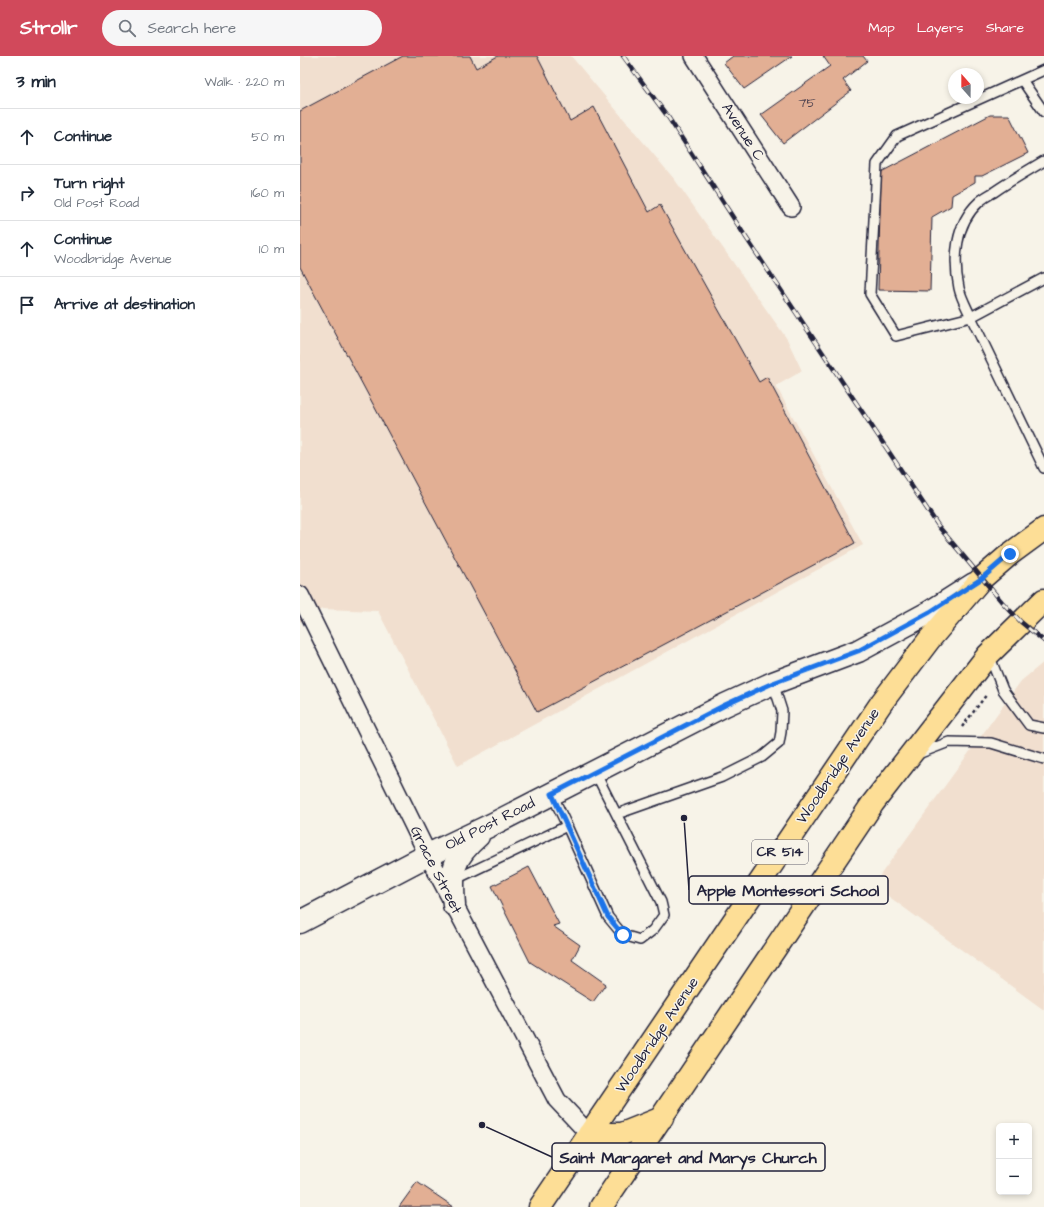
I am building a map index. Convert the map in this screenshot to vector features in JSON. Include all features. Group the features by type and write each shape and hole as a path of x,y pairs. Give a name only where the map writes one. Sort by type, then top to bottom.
{"main road":[{"name":"Woodbridge Avenue","path":"540,1207 882,702 929,640 981,579 1010,554 1044,529"},
{"name":"CR 514","path":"601,1207 873,803 988,655 1044,600"},
{"path":"589,1134 622,1134 662,1118"}],"street":[{"name":"Avenue C","path":"694,56 791,207"},
{"name":"Old Post Road","path":"300,922 428,855 491,825 725,705 773,683 858,651 930,612 981,579"},
{"name":"Grace Street","path":"300,595 428,855 450,891 557,1100 589,1134"},
{"path":"450,891 454,868 459,856 464,848 491,825"}],"lane":[{"path":"1044,70 897,136 877,164 870,294 896,336 971,317 1044,278"},
{"path":"1022,80 1044,112"},
{"path":"1044,161 979,202 966,218 956,247 959,290 1044,468"},
{"path":"988,655 1003,690 1029,725 1044,728"},
{"path":"617,814 722,778 762,757 779,743 782,732 782,711 773,683"},
{"path":"909,757 949,742 991,743 1044,759"},
{"path":"552,794 608,917 623,935 640,940 653,930 664,914 661,902 595,772"},
{"path":"450,891 567,826"}],"path":[{"path":"962,727 988,692"}],"shaded area":[{"path":"300,56 571,56 675,180 787,339 802,371 776,386 863,545 458,766 378,611 322,609 300,622"},
{"path":"1044,662 1044,1010 873,885 1021,681"}],"building":[{"path":"403,56 470,56 476,68 498,56 537,56 570,121 594,107 649,212 660,205 759,382 767,377 855,543 537,712 300,267 300,111"},
{"path":"733,56 792,56 744,89 724,63"},
{"path":"823,56 863,56 867,61 843,80 851,91 783,143 761,115 830,66"},
{"path":"990,115 1009,115 1028,153 982,176 975,176 975,182 952,195 951,206 932,217 930,291 878,290 881,172"},
{"path":"529,867 559,924 553,926 580,945 572,960 606,984 593,1002 530,962 492,886"},
{"path":"417,1182 454,1207 399,1207"}],"railway":[{"path":"623,56 668,117 747,239 939,527 1002,602 1021,622 1044,641"}],"place":[{"name":"Apple Montessori School","path":"684,818"},
{"name":"Saint Margaret and Marys Church","path":"482,1125"}],"route":[{"path":"623,935 608,917 552,794 725,705 773,683 858,651 930,612 981,579 1010,554"}]}
